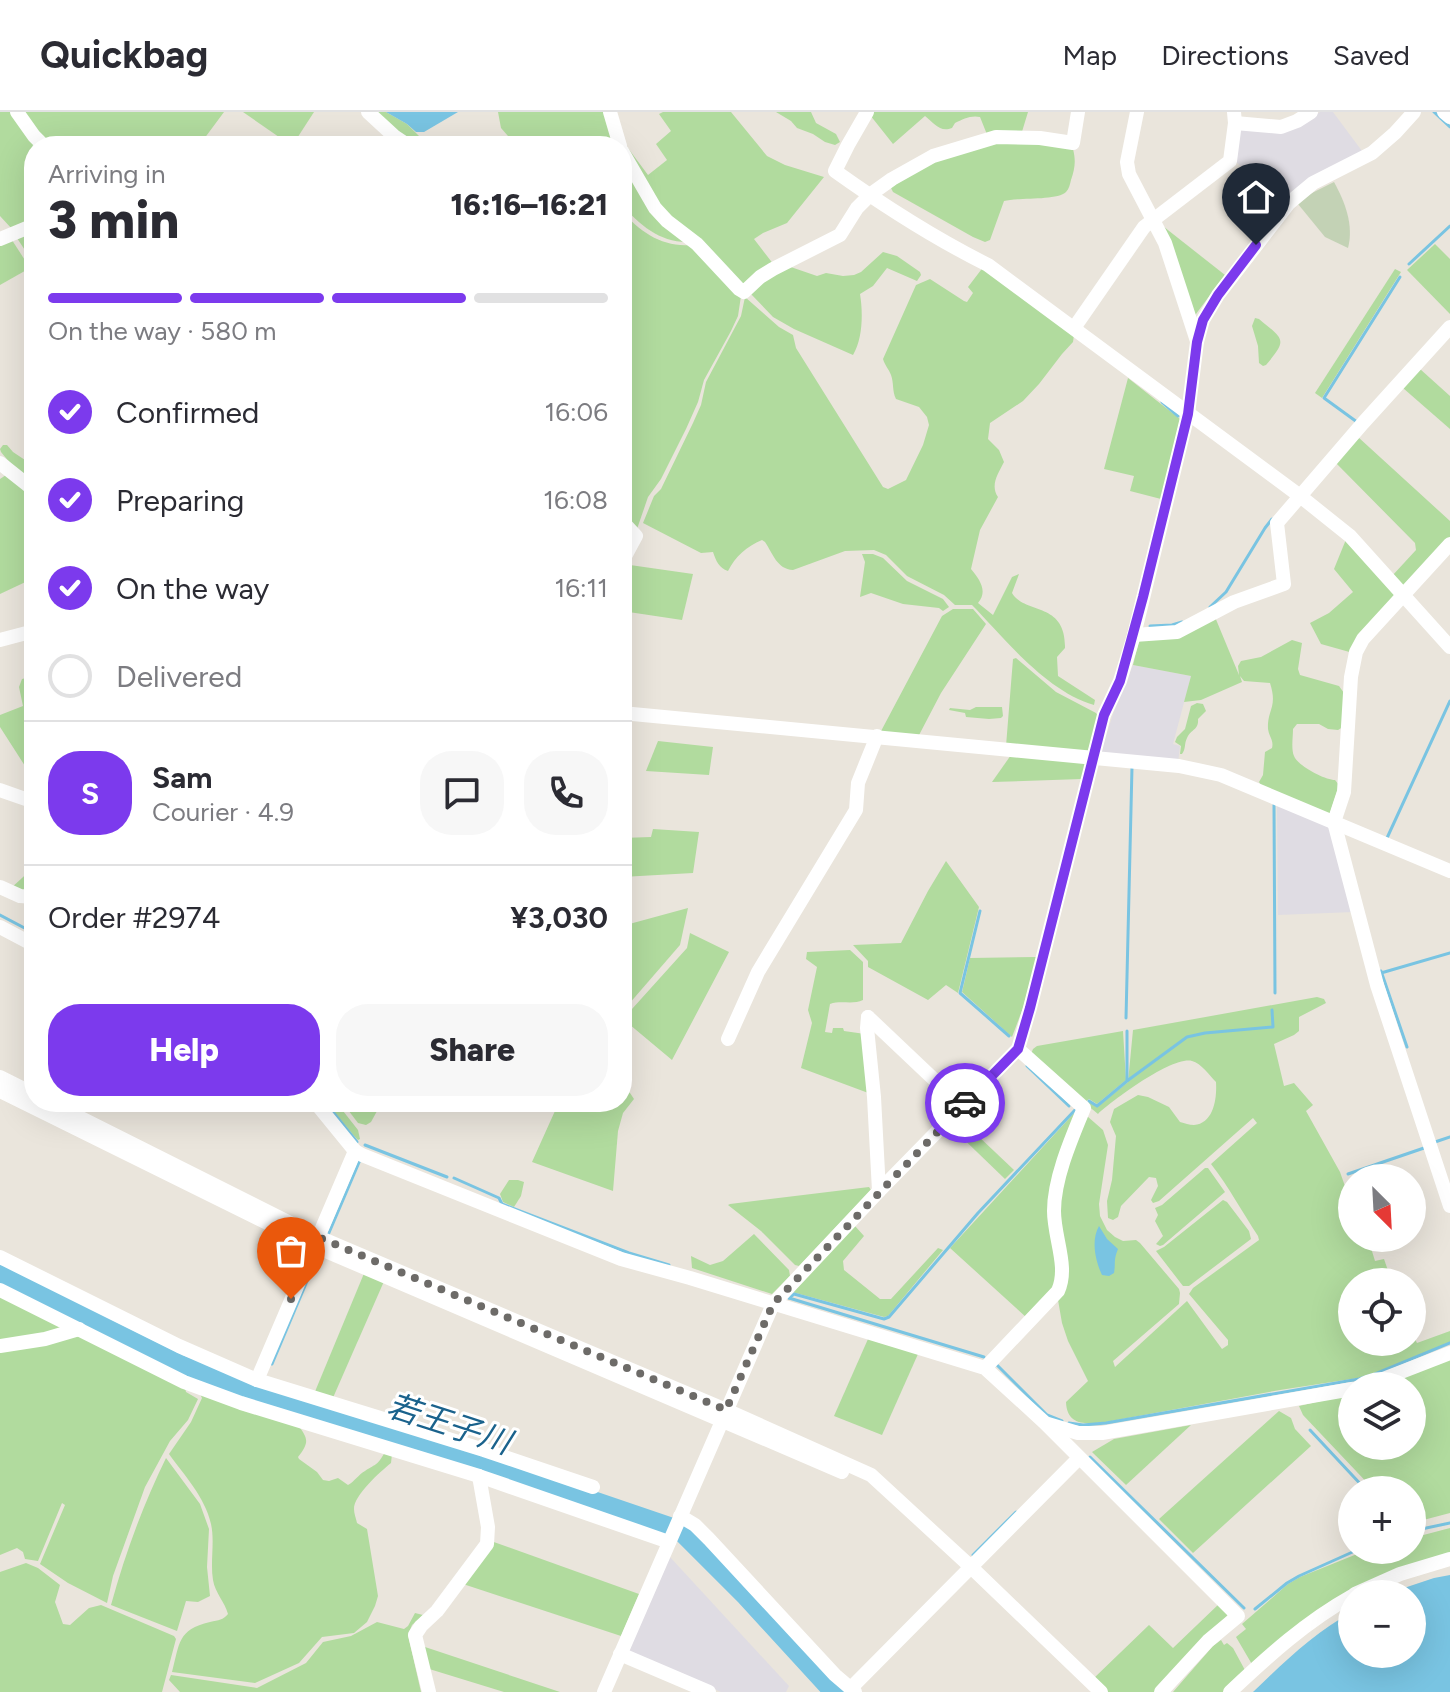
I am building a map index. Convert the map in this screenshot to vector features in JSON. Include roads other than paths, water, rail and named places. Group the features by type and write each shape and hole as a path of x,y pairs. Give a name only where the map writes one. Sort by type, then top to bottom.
{"street":[{"path":"17,112 34,136"},
{"path":"368,112 394,136"},
{"path":"610,112 617,136"},
{"path":"867,112 835,171 944,243 988,265 1300,496 1350,536 1450,647"},
{"path":"632,168 655,208 697,244 744,292 773,269 840,235 857,208 870,196 892,179 933,156 996,137 1040,138 1073,143 1078,112"},
{"path":"1074,328 1144,227 1230,161 1230,115 1281,127 1311,112"},
{"path":"604,1692 773,1304 1018,1049 1104,715 1120,681 1134,635 1188,414 1197,342 1203,320 1218,295 1289,203 1313,183 1372,153 1414,112"},
{"path":"1444,112 1450,117"},
{"path":"1133,113 1127,162 1129,174 1165,243 1197,342"},
{"path":"0,239 24,229"},
{"path":"1134,635 1177,632 1234,602 1284,584 1277,523 1450,327"},
{"path":"0,463 24,482"},
{"path":"1450,544 1363,639 1356,652 1351,677 1344,792 1334,822 1377,985 1450,1206"},
{"path":"0,640 24,634"},
{"path":"632,714 1179,766 1221,775 1450,871"},
{"path":"728,1039 758,972 856,810 858,783 877,736"},
{"path":"0,790 24,798"},
{"path":"0,887 24,896"},
{"path":"0,927 24,940"},
{"path":"879,1191 868,1017 962,1106"},
{"path":"985,1368 1058,1291 1063,1281 1054,1207 1061,1171 1084,1108 1018,1049"},
{"path":"0,1077 24,1089"},
{"path":"0,1091 24,1102"},
{"path":"44,1112 316,1241 724,1415 868,1483 1101,1692"},
{"path":"68,1112 316,1241"},
{"path":"323,1112 355,1151 362,1155 621,1259 985,1368 1044,1422 1238,1616 1208,1641 1161,1692"},
{"path":"257,1380 355,1151"},
{"path":"0,1257 179,1346 257,1380 593,1487"},
{"path":"0,1290 184,1382 669,1540"},
{"path":"0,1346 45,1339 79,1329"},
{"path":"1401,1372 1450,1353"},
{"path":"1044,1422 1078,1433 1102,1433 1338,1391"},
{"path":"679,1518 695,1525 835,1675 853,1690 1079,1458"},
{"path":"429,1692 415,1635 487,1544 488,1527 479,1476"},
{"path":"1387,1580 1450,1559"},
{"path":"1230,1692 1289,1640 1338,1603"},
{"path":"620,1654 709,1692"}],"water":[{"path":"386,112 458,112 424,132 416,132"},
{"path":"1099,1226 1118,1249 1114,1273 1109,1276 1102,1275 1096,1257 1095,1237"},
{"path":"1450,1575 1450,1692 1253,1692 1312,1638 1338,1620 1338,1668 1426,1668 1426,1581"}],"waterway":[{"path":"1434,112 1450,127"},
{"path":"1409,264 1450,226"},
{"path":"1356,423 1324,398 1400,277"},
{"path":"1162,402 1178,416"},
{"path":"1210,607 1226,592 1272,519"},
{"path":"1150,626 1182,622"},
{"path":"1387,838 1450,701"},
{"path":"1126,1018 1132,767"},
{"path":"1274,805 1275,993"},
{"path":"980,911 960,993 1009,1036"},
{"path":"0,915 24,928"},
{"path":"1381,973 1450,953"},
{"path":"1381,971 1407,1047"},
{"path":"1089,1101 1097,1106 1187,1037 1273,1027 1272,1010"},
{"path":"1127,1031 1127,1080"},
{"path":"1027,1066 1069,1106"},
{"path":"789,1298 794,1294 884,1319 889,1317 978,1213 1075,1110"},
{"path":"333,1112 357,1142"},
{"path":"1435,1142 1450,1137"},
{"path":"365,1145 447,1177"},
{"path":"1377,1164 1424,1148"},
{"path":"328,1235 360,1160"},
{"path":"454,1178 499,1198 502,1204 629,1253 669,1265"},
{"path":"272,1364 318,1255"},
{"name":"若王子川","path":"0,1275 178,1364 247,1390 481,1463 681,1531 834,1692"},
{"path":"789,1298 984,1357"},
{"name":"若王子川","path":"88,1327 97,1323"},
{"path":"1069,1423 1106,1423 1359,1379 1450,1343"},
{"path":"997,1365 1047,1415 1062,1421"},
{"path":"1310,1430 1353,1476"},
{"path":"1090,1457 1244,1608"},
{"name":"若王子川","path":"479,1468 481,1463"},
{"path":"973,1555 1016,1512"},
{"path":"1426,1528 1450,1523"},
{"path":"1255,1609 1287,1583 1338,1559"}]}
